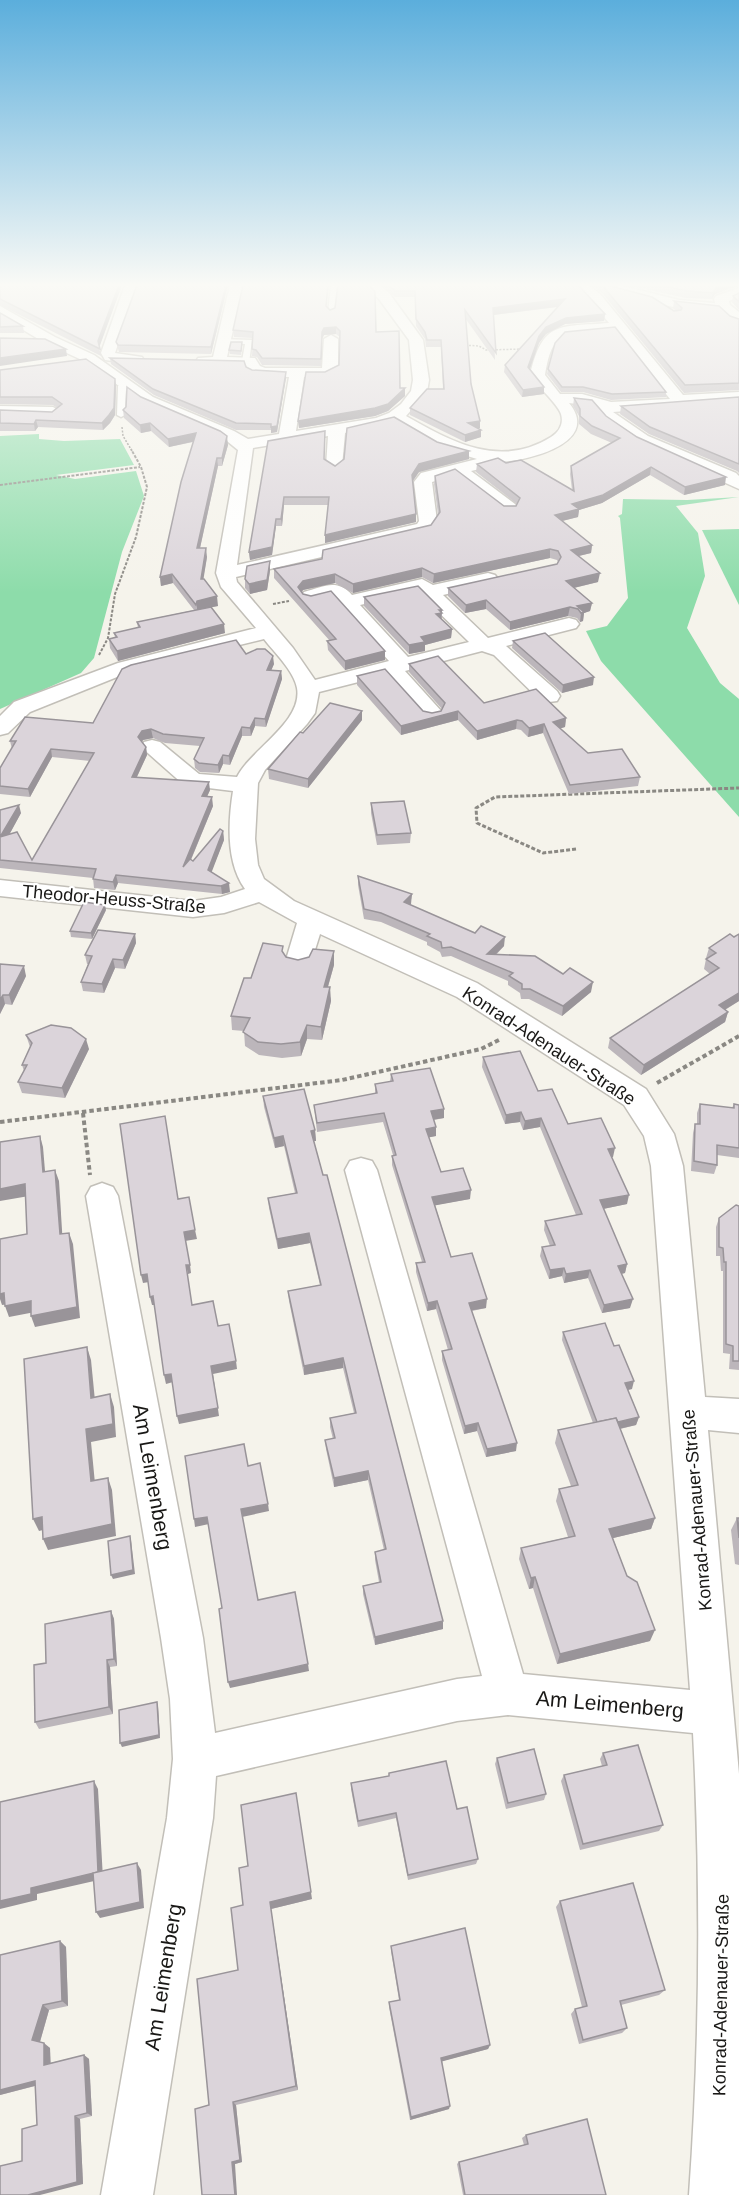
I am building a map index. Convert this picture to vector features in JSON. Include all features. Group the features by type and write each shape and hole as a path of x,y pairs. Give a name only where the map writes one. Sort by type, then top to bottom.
{"street":[{"path":"119,387 127,396 158,405 228,434 244,445 246,450 226,573 228,583 304,676 309,696 304,714 255,767 244,785 192,780 152,747"},
{"path":"287,436 295,387"},
{"path":"244,445 395,417 407,407 420,387"},
{"path":"226,573 423,528 428,521 423,482 427,477 561,440 567,432 570,422 569,414 547,387"},
{"path":"676,387 687,399"},
{"path":"558,400 582,399 599,405 623,407 676,404 687,399 739,397"},
{"path":"599,405 621,426 730,477 739,484"},
{"path":"0,411 53,411"},
{"path":"395,417 452,447 473,454 506,457"},
{"path":"334,466 337,429"},
{"path":"458,469 509,508"},
{"path":"429,592 506,576"},
{"path":"347,602 422,585 484,645 501,651 549,696"},
{"path":"311,596 337,590 432,713"},
{"path":"0,728 22,707 258,621"},
{"path":"308,688 569,624"},
{"name":"Konrad-Adenauer-Straße","path":"244,785 244,858 249,875 261,892 285,907 467,990 635,1097 659,1134 667,1166 713,1714 722,1850 724,1976 719,2145 715,2195"},
{"name":"Theodor-Heuss-Straße","path":"0,888 193,909 224,905 261,892"},
{"path":"299,963 311,919"},
{"path":"361,1170 508,1694"},
{"name":"Am Leimenberg","path":"102,1196 182,1638 191,1699 195,1759 190,1818 127,2195"},
{"path":"688,1412 739,1416"},
{"name":"Am Leimenberg","path":"195,1759 457,1700 508,1694 713,1714"}],"path":[{"path":"94,679 95,664 108,638 115,594 136,537 147,487 141,467 123,436 127,396"},
{"path":"0,485 141,467"},
{"path":"258,621 311,596"},
{"path":"576,849 543,853 477,823 476,808 495,797 739,788"},
{"path":"0,1122 342,1080 481,1049 527,1027"},
{"path":"635,1097 688,1062 698,1061 739,1036"},
{"path":"83,1113 91,1184 102,1196"}],"green space":[{"path":"39,434 39,439 64,441 120,439 134,465 56,475 75,479 136,471 144,496 122,552 94,658 81,673 0,709 0,436"},
{"path":"739,497 676,506 698,533 705,576 687,628 720,683 739,699 739,817 601,661 586,631 607,626 628,598 618,516 622,514 623,499 687,500"},
{"path":"739,529 739,605 702,530"}],"building":[{"path":"0,387 115,387 114,408 102,423 36,420 34,424 0,423 0,410 52,412 62,404 52,397 0,397"},
{"path":"128,387 141,397 227,436 222,458 217,458 197,548 206,548 201,579 204,579 217,596 197,601 196,605 172,574 160,577 181,482 196,433 168,439 150,423 140,425 123,410 126,407"},
{"path":"151,387 283,387 277,426 271,427 271,424 236,423"},
{"path":"303,387 405,388 388,404 298,421"},
{"path":"472,387 480,421 468,423 481,430 465,435 410,408 427,389"},
{"path":"521,387 541,387 523,390"},
{"path":"585,387 662,387 666,392 612,394"},
{"path":"739,397 739,464 650,427 621,406"},
{"path":"574,398 592,400 606,416 637,437 726,477 685,487 651,467 603,495 572,504 579,509 555,515 592,545 571,550 600,573 566,581 592,603 577,606 584,612 581,613 578,609 570,607 510,622 486,600 466,605 448,588 557,564 561,557 558,551 550,549 434,574 422,568 353,584 335,574 303,581 298,587 303,594 311,596 331,591 385,651 345,661 327,641 336,639 274,569 322,559 323,550 431,525 440,512 435,476 455,469 504,506 516,506 520,498 477,464 498,458 506,463 521,460 574,491 571,466 620,438 592,426 580,416 580,409"},
{"path":"394,417 437,442 469,451 419,464 412,475 416,514 325,535 329,497 284,497 281,519 276,519 272,547 249,552 268,441 325,431 324,459 335,466 344,459 347,428"},
{"path":"270,561 267,580 249,584 245,579 247,566"},
{"path":"418,586 442,610 439,610 442,613 436,614 452,629 421,637 425,642 409,645 364,597"},
{"path":"211,607 224,624 117,651 109,639 117,637 114,633 140,627 137,622"},
{"path":"545,633 594,677 563,685 513,641"},
{"path":"236,640 246,654 257,649 265,649 273,656 267,670 281,671 265,719 255,718 250,728 242,727 229,756 223,755 218,765 199,763 194,759 204,738 163,734 151,729 142,731 138,737 146,747 132,777 209,782 202,796 212,797 183,867 190,859 193,861 220,829 223,831 208,870 229,883 221,886 116,875 113,882 93,879 96,869 0,860 0,837 17,832 32,860 94,753 51,749 28,789 0,786 0,768 16,741 10,741 25,717 93,723 122,669 131,665"},
{"path":"438,656 484,703 536,689 566,718 553,722 588,753 622,749 640,777 570,785 544,724 529,728 522,721 517,720 477,731 458,711 401,726 357,676 385,669 423,711 432,713 441,711 445,703 409,664"},
{"path":"330,703 362,711 308,779 268,769 300,732 303,733"},
{"path":"404,801 411,833 377,835 371,803"},
{"path":"19,805 0,837 0,810"},
{"path":"358,876 412,894 404,902 475,933 481,926 505,937 487,954 535,956 563,974 570,968 593,982 563,1006 530,989 522,989 522,984 509,976 513,973 451,947 442,948 441,942 427,936 430,934 381,913 364,909"},
{"path":"84,902 105,905 91,933 70,931"},
{"path":"98,930 135,934 123,960 113,959 102,984 81,982 92,956 85,955"},
{"path":"730,934 734,937 739,934 739,993 719,1005 728,1012 644,1065 610,1038 719,968 706,959 716,953 709,948"},
{"path":"263,943 283,946 282,951 286,957 298,960 309,957 313,949 334,951 324,987 330,987 321,1027 307,1025 300,1042 281,1044 258,1042 243,1032 250,1018 231,1016 244,978 251,978"},
{"path":"0,964 24,966 9,995 3,995 0,1000"},
{"path":"51,1025 71,1028 86,1039 62,1088 18,1082 27,1065 22,1065 32,1043 26,1035"},
{"path":"520,1051 538,1091 552,1089 568,1124 601,1118 615,1148 608,1149 629,1195 600,1200 627,1264 618,1266 633,1299 604,1305 590,1270 566,1274 564,1268 550,1270 542,1247 555,1245 545,1221 582,1214 541,1118 525,1121 521,1112 506,1115 483,1057"},
{"path":"430,1068 444,1109 431,1111 436,1127 426,1129 441,1172 463,1168 471,1190 432,1197 451,1257 472,1253 487,1299 469,1303 517,1443 487,1449 478,1423 465,1426 442,1351 452,1349 437,1301 428,1303 416,1263 425,1262 392,1156 396,1155 384,1113 317,1123 314,1105 377,1093 375,1084 393,1081 391,1074"},
{"path":"304,1089 315,1130 311,1131 323,1175 327,1175 443,1621 375,1637 363,1586 381,1582 375,1552 386,1549 368,1471 334,1478 325,1440 335,1438 330,1418 356,1413 343,1358 304,1366 288,1291 321,1285 309,1233 277,1239 268,1198 297,1193 283,1136 274,1138 263,1096"},
{"path":"700,1104 734,1108 734,1104 739,1105 739,1148 717,1145 717,1165 694,1161 695,1124 700,1124"},
{"path":"165,1116 178,1199 189,1197 195,1230 184,1232 190,1265 186,1265 192,1305 213,1301 218,1326 229,1324 236,1361 211,1366 218,1408 177,1416 171,1374 164,1375 153,1296 150,1297 147,1274 141,1275 120,1124"},
{"path":"40,1136 43,1172 55,1170 60,1234 69,1233 77,1307 31,1316 31,1301 5,1306 4,1293 0,1294 0,1239 27,1234 25,1184 0,1189 0,1142"},
{"path":"736,1205 739,1206 739,1361 733,1361 733,1346 726,1344 726,1262 724,1262 723,1248 719,1247 719,1218"},
{"path":"605,1323 614,1346 619,1345 634,1381 625,1383 639,1417 618,1422 616,1418 597,1422 563,1332"},
{"path":"87,1347 91,1398 110,1394 113,1424 86,1429 91,1481 108,1478 112,1524 43,1539 42,1517 33,1519 24,1359"},
{"path":"616,1418 655,1518 609,1529 627,1576 637,1582 655,1630 560,1654 535,1577 531,1578 521,1548 575,1536 559,1489 578,1485 558,1430"},
{"path":"244,1444 248,1466 260,1463 268,1504 241,1509 258,1600 295,1592 308,1664 228,1682 219,1609 222,1608 207,1517 194,1519 185,1456"},
{"path":"130,1536 133,1570 111,1575 108,1541"},
{"path":"111,1611 114,1659 107,1660 109,1707 35,1722 34,1665 46,1663 45,1624"},
{"path":"157,1702 159,1735 120,1743 119,1710"},
{"path":"638,1745 663,1825 583,1844 564,1775 607,1765 603,1753"},
{"path":"534,1749 546,1794 508,1803 497,1758"},
{"path":"446,1761 457,1809 467,1807 478,1859 408,1875 396,1813 358,1821 351,1783"},
{"path":"94,1781 98,1872 31,1888 31,1894 0,1901 0,1802"},
{"path":"296,1793 311,1892 270,1902 296,2086 233,2102 240,2160 232,2162 235,2195 202,2195 195,2109 209,2105 197,1979 238,1970 231,1908 243,1905 239,1868 248,1866 241,1805"},
{"path":"137,1863 140,1902 96,1912 93,1873"},
{"path":"633,1883 665,1990 620,2001 627,2028 583,2040 575,2009 587,2006 560,1901"},
{"path":"465,1928 490,2045 441,2058 450,2106 411,2117 389,2002 400,2000 391,1946"},
{"path":"60,1941 62,2001 43,2005 32,2040 44,2043 44,2065 84,2055 87,2113 75,2116 77,2182 28,2195 0,2195 0,2166 22,2161 22,2129 37,2125 35,2081 0,2090 0,1955"},
{"path":"587,2119 606,2195 465,2195 459,2162 528,2144 526,2135"}]}
